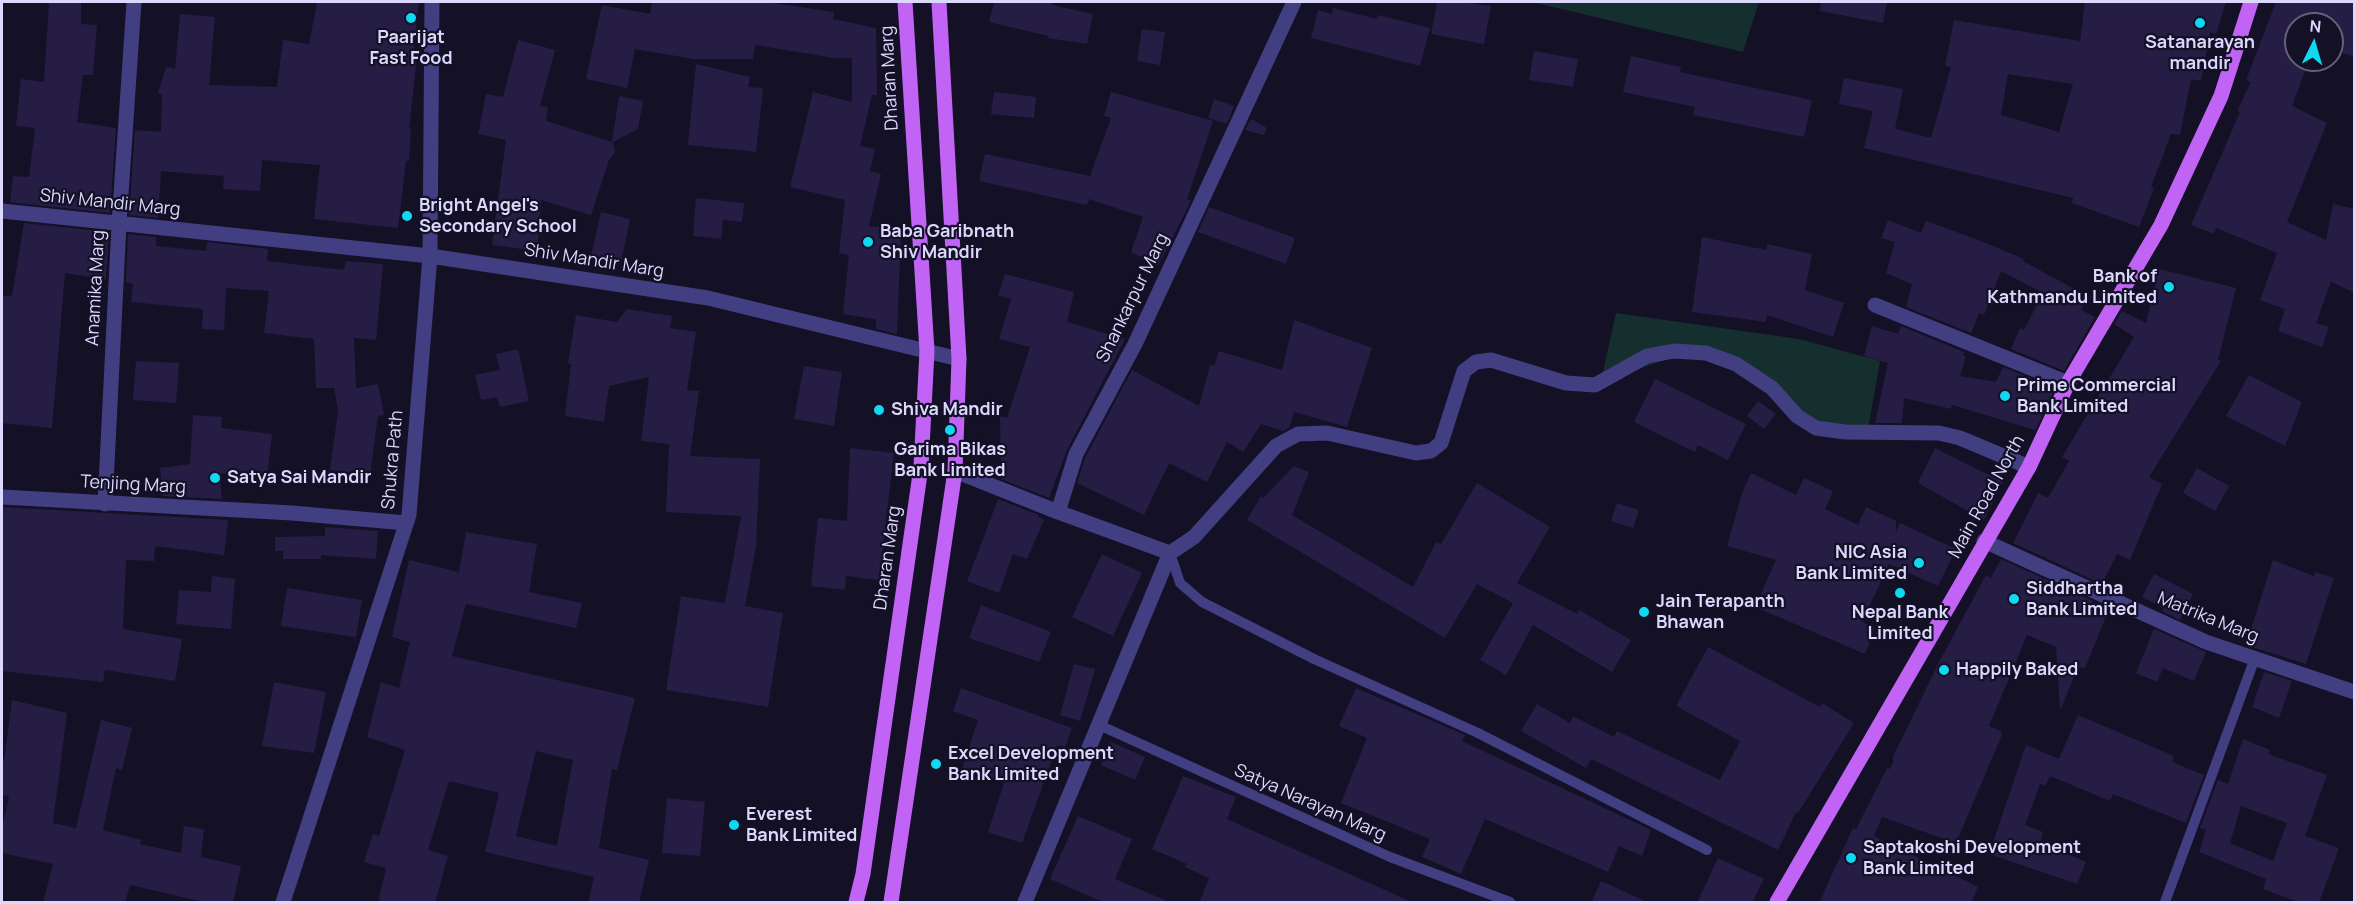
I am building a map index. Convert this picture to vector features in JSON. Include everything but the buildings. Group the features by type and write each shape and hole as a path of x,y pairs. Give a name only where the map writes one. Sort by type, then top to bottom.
{"main road":[{"name":"Dharan Marg","path":"856,903 863,874 921,467 927,351 905,2"},
{"path":"891,903 955,471 959,359 939,2"},
{"name":"Main Road North","path":"1777,903 2029,467 2068,383 2161,225 2202,143 2221,96 2251,2"}],"street":[{"name":"Anamika Marg","path":"105,504 119,224 134,2"},
{"name":"Shukra Path","path":"283,903 406,523 430,256 432,2"},
{"name":"Shankarpur Marg","path":"1058,512 1076,454 1135,344 1294,2"},
{"name":"Shiv Mandir Marg","path":"2,211 430,256 708,298 959,359"},
{"path":"1875,305 2068,383"},
{"path":"1024,903 1170,553 1194,537 1276,446 1298,434 1327,433 1416,453 1431,451 1442,443 1464,371 1476,363 1491,360 1566,383 1595,385 1647,356 1674,351 1706,353 1736,364 1763,382 1797,416 1816,428 1845,432 1939,433 1960,438 2029,467"},
{"path":"955,471 1170,553"},
{"name":"Tenjing Marg","path":"2,497 292,513 406,523"},
{"name":"Matrika Marg","path":"1984,542 2206,642 2355,693"}],"lane":[{"path":"1170,553 1180,583 1202,602 1314,659 1478,733 1707,850"},
{"path":"2165,903 2254,658"},
{"name":"Satya Narayan Marg","path":"1099,725 1390,857 1510,903"}],"green space":[{"path":"1532,2 1759,2 1743,52"},
{"path":"1616,313 1799,339 1880,361 1867,435 1833,432 1729,362 1684,354 1601,381"}],"place":[{"name":"Paarijat Fast Food","path":"411,18"},
{"name":"Satanarayan mandir","path":"2200,23"},
{"name":"Bright Angel's Secondary School","path":"407,216"},
{"name":"Baba Garibnath Shiv Mandir","path":"868,242"},
{"name":"Bank of Kathmandu Limited","path":"2169,287"},
{"name":"Prime Commercial Bank Limited","path":"2005,396"},
{"name":"Shiva Mandir","path":"879,410"},
{"name":"Garima Bikas Bank Limited","path":"950,430"},
{"name":"Satya Sai Mandir","path":"215,478"},
{"name":"NIC Asia Bank Limited","path":"1919,563"},
{"name":"Nepal Bank Limited","path":"1900,593"},
{"name":"Siddhartha Bank Limited","path":"2014,599"},
{"name":"Jain Terapanth Bhawan","path":"1644,612"},
{"name":"Happily Baked","path":"1944,670"},
{"name":"Excel Development Bank Limited","path":"936,764"},
{"name":"Everest Bank Limited","path":"734,825"},
{"name":"Saptakoshi Development Bank Limited","path":"1851,858"}]}
